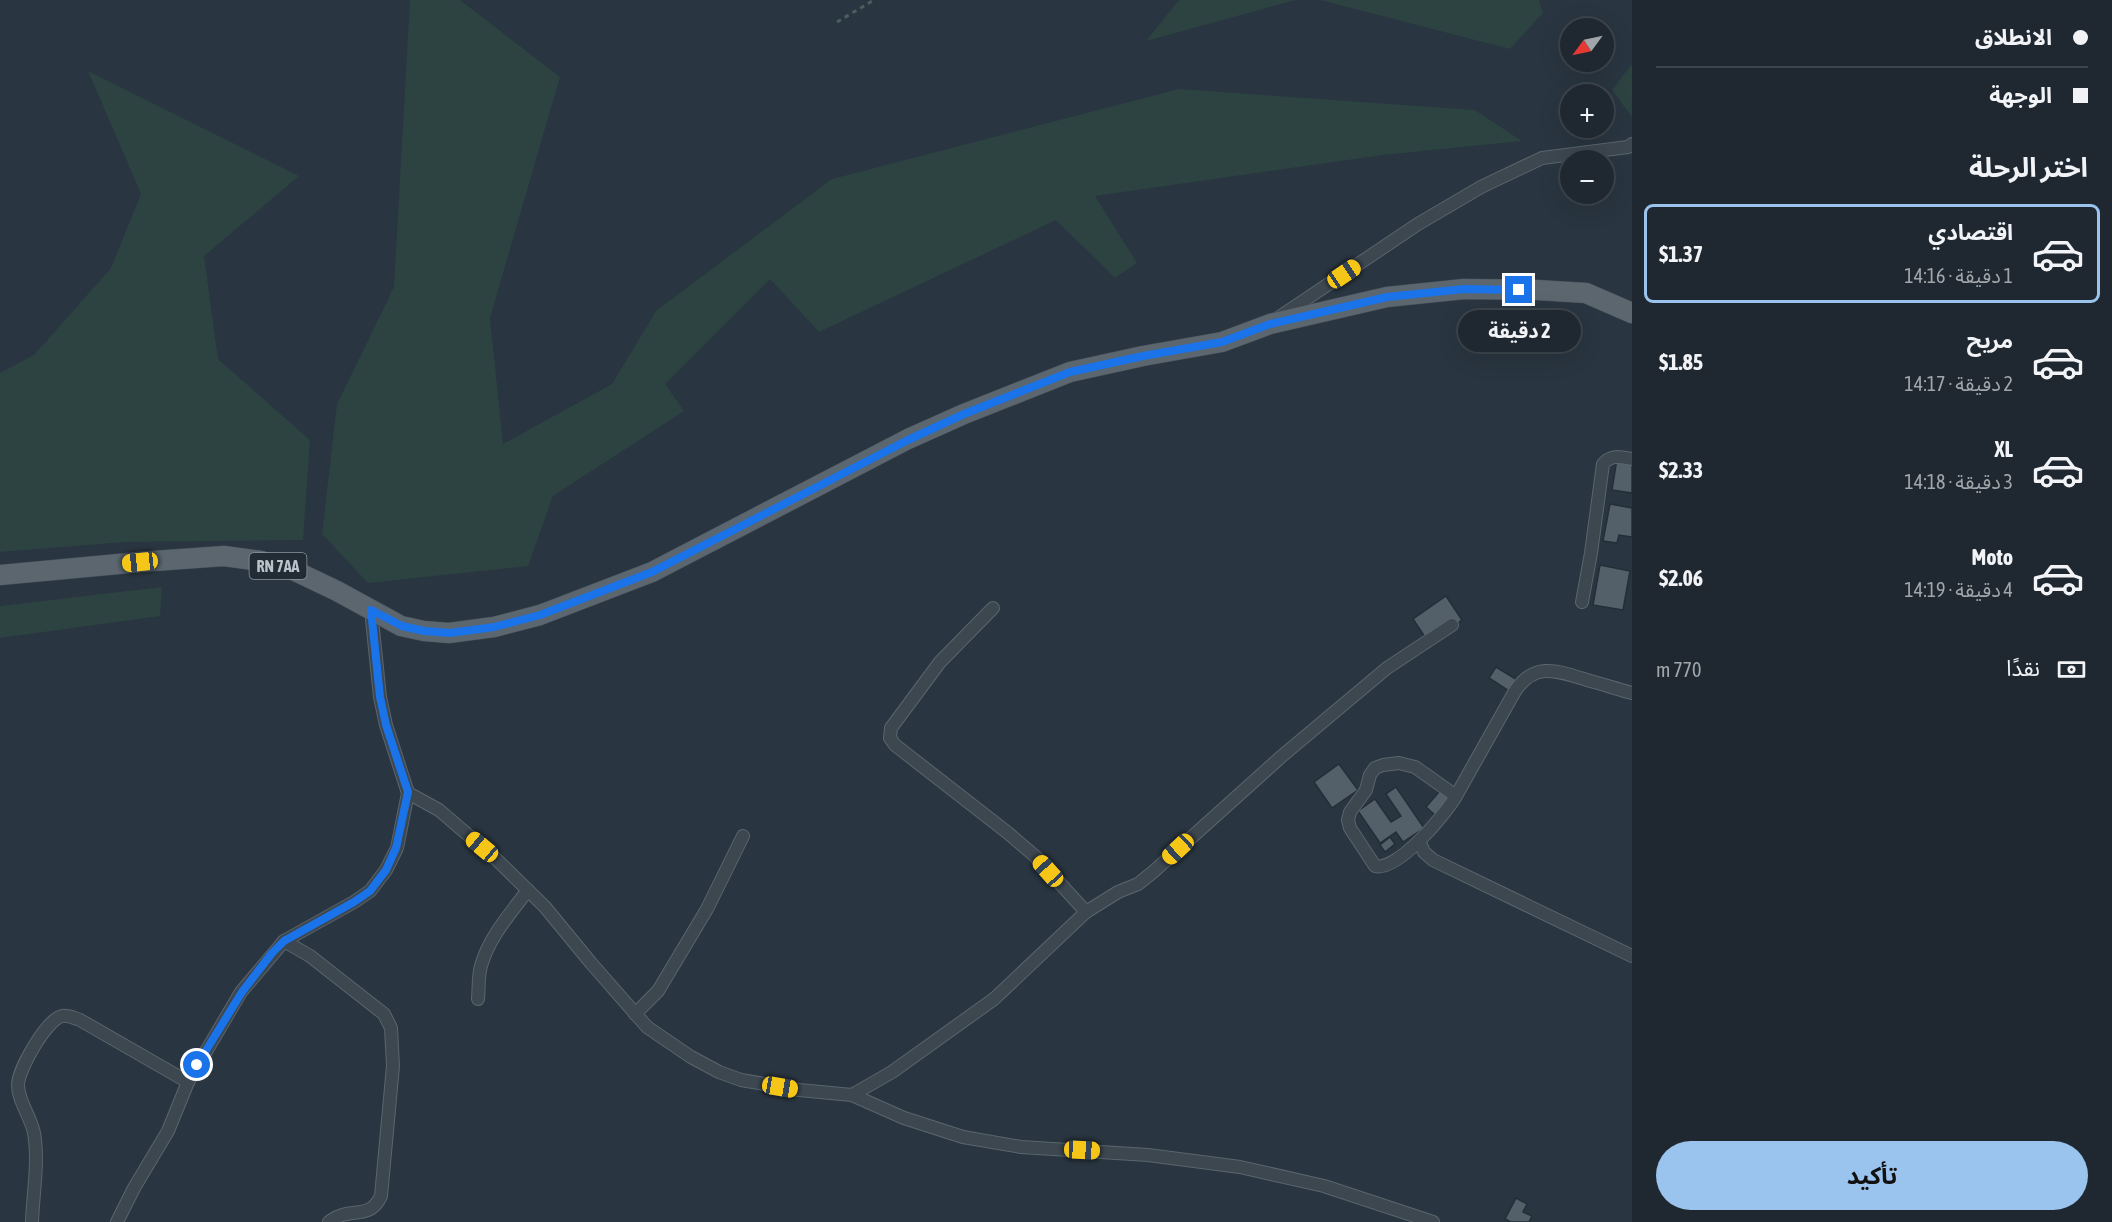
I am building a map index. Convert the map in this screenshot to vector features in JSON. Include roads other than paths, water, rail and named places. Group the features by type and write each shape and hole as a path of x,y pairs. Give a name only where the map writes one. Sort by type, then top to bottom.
{"main road":[{"name":"RN 7AA","path":"0,575 224,556 261,561 293,570 402,626 450,633 494,627 540,615 652,572 908,440 964,414 1070,372 1222,342 1270,324 1387,297 1464,289 1586,293 1632,313"}],"street":[{"path":"1270,324 1418,224 1481,187 1542,158 1628,147 1632,144"},
{"path":"1582,602 1592,553 1603,464 1610,457 1615,456 1632,459"},
{"path":"993,608 925,680 891,728 890,738 895,745 1036,857 1086,912"},
{"path":"117,1222 168,1131 188,1082 242,992 284,941 370,891 379,881 396,848 408,792 388,735 380,697 371,610"},
{"path":"852,1095 892,1072 994,999 1086,912 1119,892 1138,884 1282,756 1387,668 1452,625"},
{"path":"1456,796 1422,771 1407,764 1383,765 1372,771 1366,790 1350,812 1348,820 1350,828 1372,863 1378,867 1384,866 1419,842 1435,826 1456,796 1515,691 1520,684 1534,674 1542,671 1557,671 1632,693"},
{"path":"408,792 439,810 528,890 647,1027 691,1057 719,1072 741,1080 799,1090 852,1095 904,1118 963,1137 1021,1147 1148,1155 1240,1167 1324,1186 1432,1222"},
{"path":"635,1014 658,991 707,909 743,836"},
{"path":"1419,842 1424,852 1433,860 1632,956"},
{"path":"478,999 480,968 487,948 528,890"},
{"path":"284,941 310,956 384,1014 391,1028 393,1066 381,1196 377,1210 365,1220 338,1217 329,1222"},
{"path":"32,1222 35,1161 33,1133 18,1083 20,1074 42,1034 57,1018 65,1016 80,1020 188,1082"}]}
